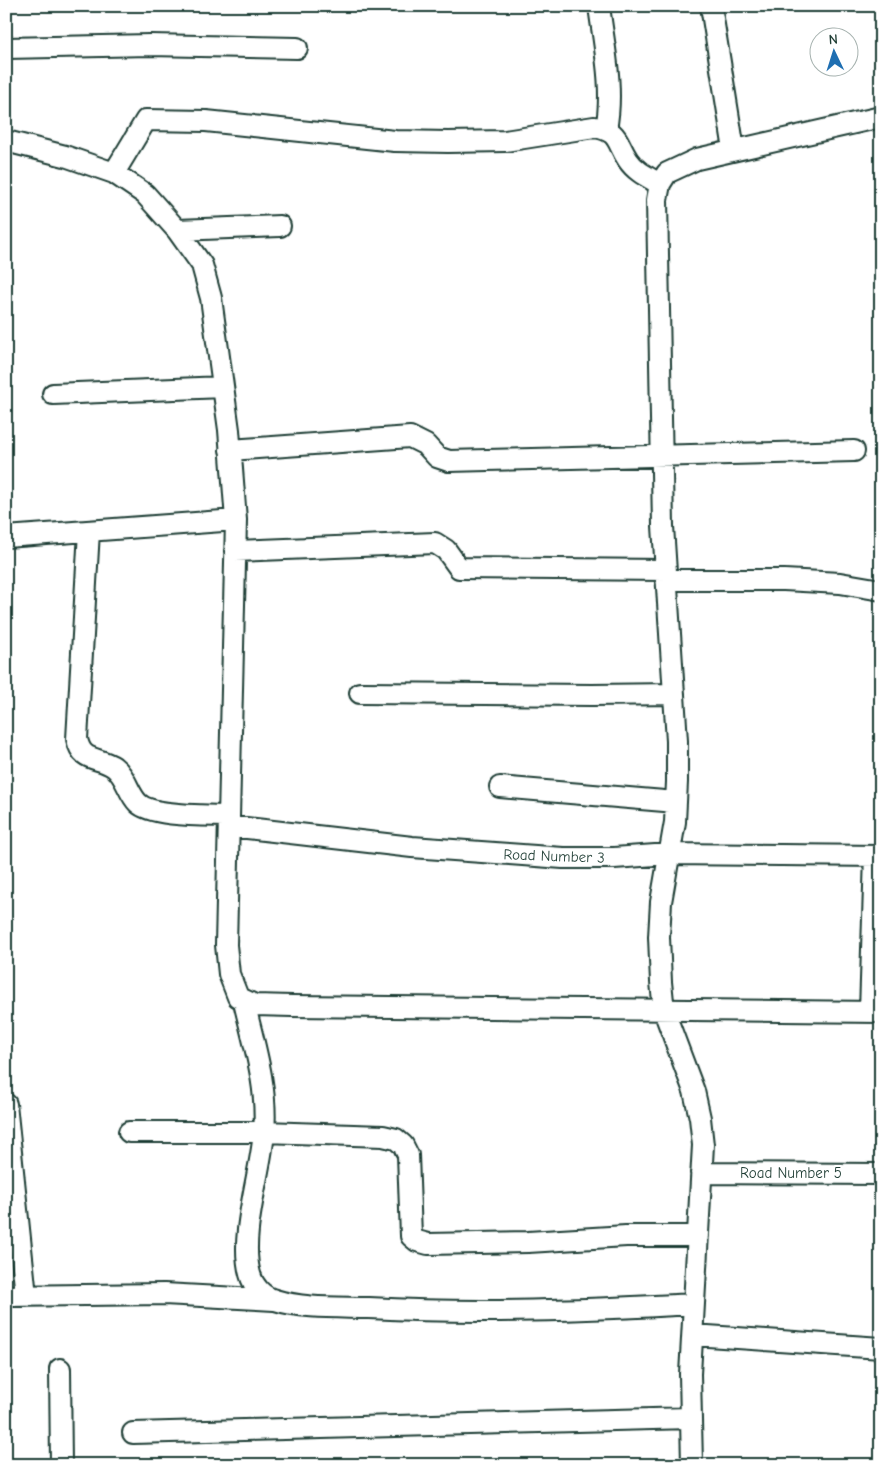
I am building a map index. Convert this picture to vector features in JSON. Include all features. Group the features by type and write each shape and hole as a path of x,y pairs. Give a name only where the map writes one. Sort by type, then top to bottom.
{"street":[{"path":"599,6 608,89 609,112 606,129"},
{"path":"712,6 734,150"},
{"path":"6,48 150,45 297,48"},
{"path":"692,1465 690,1418 703,1145 694,1091 664,1011 659,938 661,902 675,822 677,741 666,575 657,200 660,184 667,173 697,159 881,117"},
{"path":"114,173 146,120 206,120 404,141 505,141 582,128 606,129 620,141 629,161 640,172 660,184"},
{"path":"6,141 65,156 114,173 145,194 177,230 202,265 211,298 223,387 236,520 226,945 233,988 238,997 244,1002 255,1005 664,1011 875,1011 878,856"},
{"path":"177,230 280,226"},
{"path":"52,394 223,387"},
{"path":"230,450 410,437 426,445 437,457 449,461 854,451"},
{"path":"6,537 236,520"},
{"name":"Road Number 3","path":"89,531 77,739 80,750 86,756 107,763 117,769 138,803 147,809 497,854 563,858 614,858 669,854 878,856"},
{"path":"235,551 435,543 446,550 459,568 812,581 840,583 881,590"},
{"path":"360,692 592,695 674,694"},
{"path":"500,787 676,802"},
{"path":"244,1002 264,1094 264,1132 247,1250 250,1274 257,1290 274,1300"},
{"path":"6,1104 16,1296 164,1294 417,1310 571,1310 694,1304"},
{"path":"129,1132 264,1132 383,1136 396,1139 403,1145 408,1155 411,1186 409,1225 411,1236 417,1241 428,1244 520,1242 626,1236 698,1236"},
{"name":"Road Number 5","path":"701,1173 881,1174"},
{"path":"693,1335 881,1348"},
{"path":"60,1369 61,1465"},
{"path":"132,1433 690,1418"}]}
